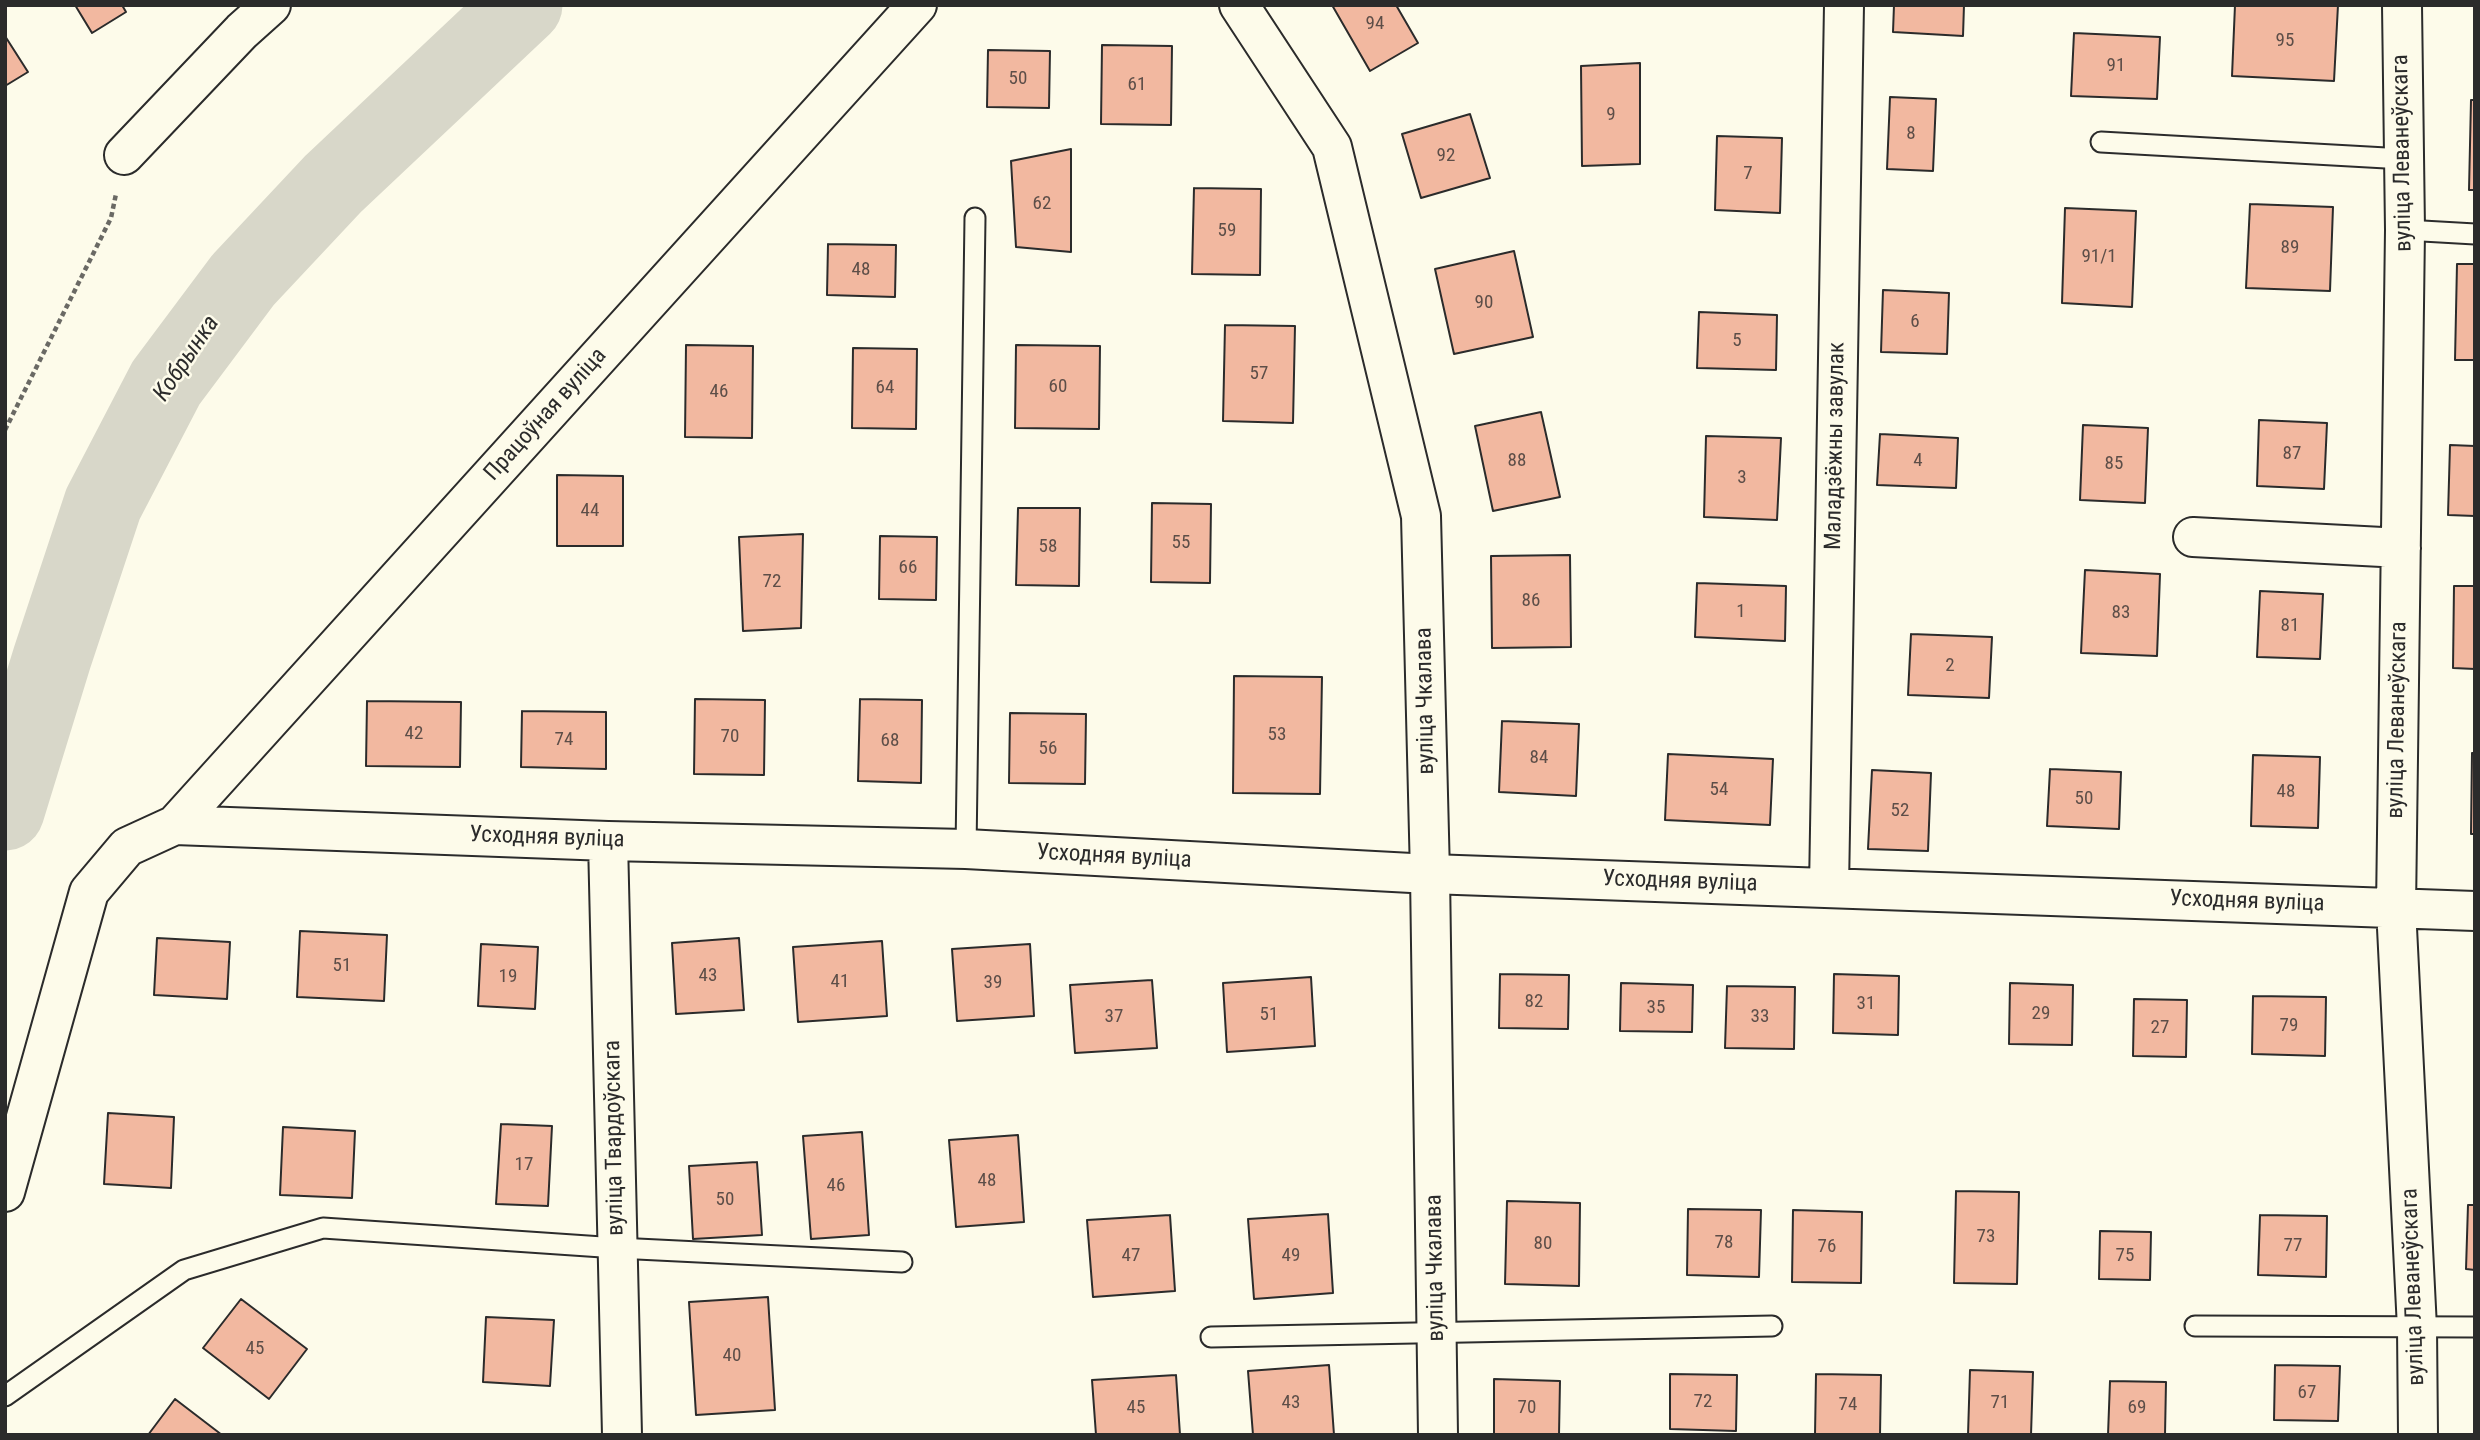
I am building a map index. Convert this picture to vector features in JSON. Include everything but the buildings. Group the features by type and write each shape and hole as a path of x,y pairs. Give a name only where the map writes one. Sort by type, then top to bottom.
{"street":[{"path":"124,155 234,18 271,5"},
{"name":"Працоўная вуліца","path":"175,825 917,5"},
{"name":"вуліца Чкалава","path":"1239,5 1332,147 1421,516 1430,874 1438,1435"},
{"name":"Маладзёжны завулак","path":"1829,888 1844,5"},
{"name":"вуліца Леванеўскага","path":"2402,5 2405,230 2396,908 2417,1328 2418,1435"},
{"path":"2193,537 2400,548"},
{"name":"Усходняя вуліца","path":"5,1192 89,892 127,848 175,825 608,841 966,849 1430,874 2475,911"},
{"name":"вуліца Твардоўскага","path":"608,841 622,1435"}],"lane":[{"path":"2101,142 2403,159"},
{"path":"966,849 975,218"},
{"path":"2405,230 2475,234"},
{"path":"5,1396 184,1270 323,1228 617,1248 902,1262"},
{"path":"1211,1338 1772,1326"},
{"path":"2195,1326 2475,1327"}],"path":[{"path":"5,430 111,218 124,155"}],"waterway":[{"name":"Кобрынка","path":"5,811 103,504 166,383 243,280 333,184 523,5"}]}
